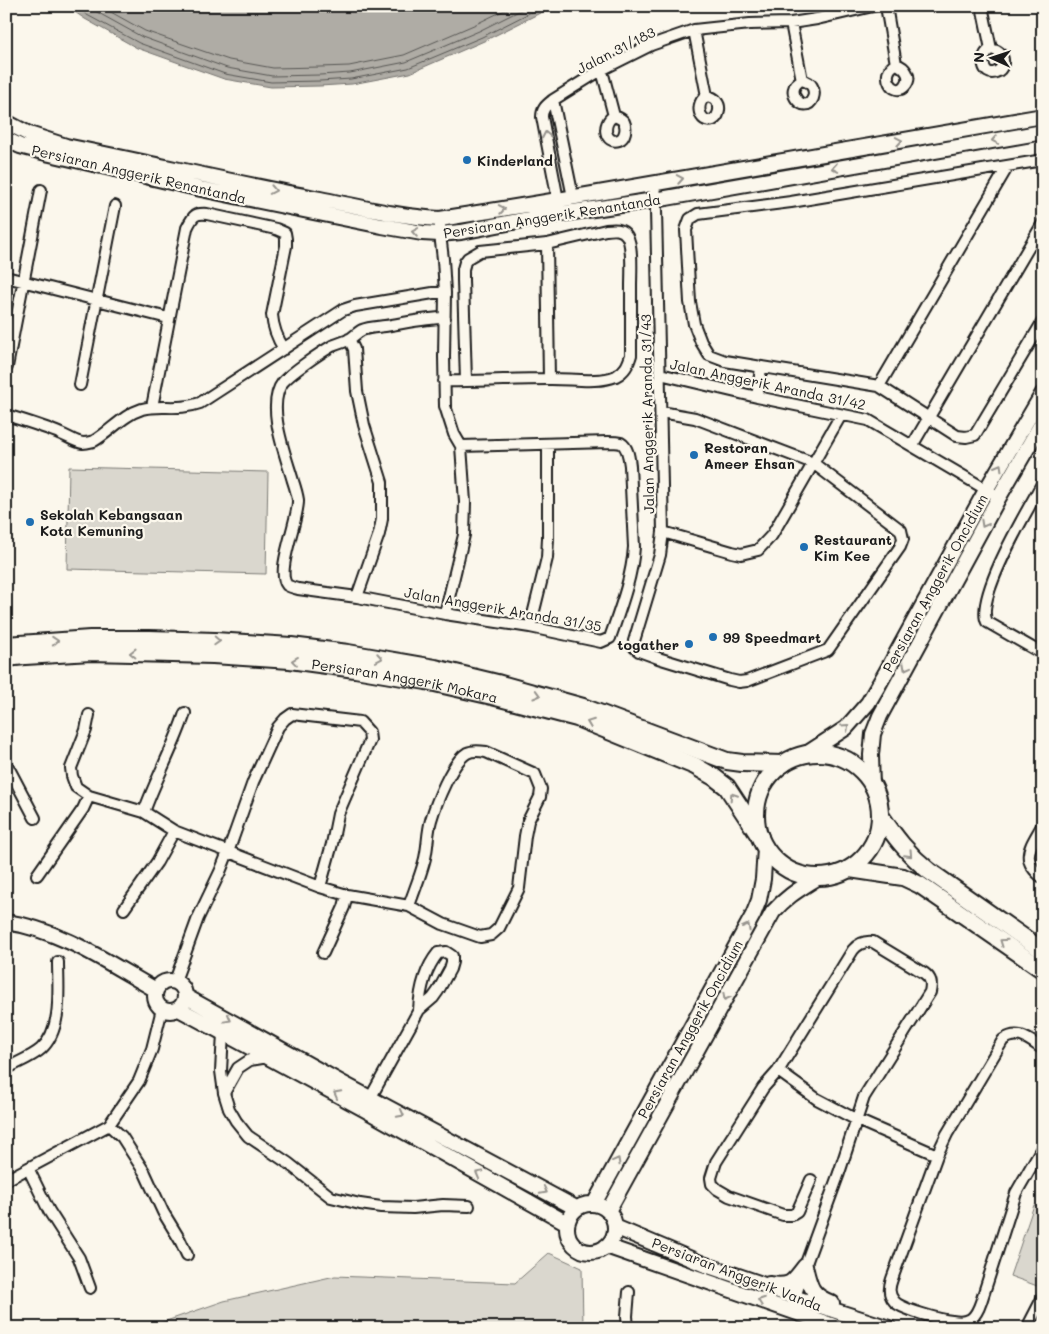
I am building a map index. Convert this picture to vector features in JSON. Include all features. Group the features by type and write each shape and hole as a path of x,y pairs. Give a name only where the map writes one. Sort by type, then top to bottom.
{"main road":[{"name":"Persiaran Anggerik Renantanda","path":"6,122 30,134 66,146 304,196 402,215 440,219 1043,116"},
{"name":"Persiaran Anggerik Renantanda","path":"6,139 20,146 50,154 184,185 382,226 440,234 656,200 1043,132"},
{"name":"Persiaran Anggerik Oncidium","path":"806,754 846,728 868,703 986,490 1043,393"},
{"name":"Persiaran Anggerik Oncidium","path":"872,786 871,755 873,734 880,716 999,497 1043,422"},
{"name":"Persiaran Anggerik Mokara","path":"6,645 90,639 150,639 291,646 348,653 435,668 583,707 727,761 783,764"},
{"name":"Persiaran Anggerik Mokara","path":"6,658 91,652 290,660 426,681 492,696 577,718 695,766 728,787 762,842"},
{"path":"880,815 878,831 872,846 863,859 850,869 834,876 818,878 802,876 787,870 775,860 762,842 758,801 767,780 783,764 794,758 806,754 822,753 837,756 852,763 864,773 872,786 880,815 900,844 914,859 1043,951"},
{"name":"Persiaran Anggerik Oncidium","path":"594,1204 760,900 763,879 762,842"},
{"path":"850,869 903,877 920,884 1043,970"},
{"name":"Persiaran Anggerik Oncidium","path":"608,1211 773,912 783,900 818,878"},
{"path":"6,922 72,942 156,990"},
{"path":"175,981 182,987 185,996 184,1003 179,1009 174,1011 162,1010 155,998 156,990 164,982 175,981"},
{"path":"185,996 567,1223"},
{"path":"179,1009 268,1057 367,1103 576,1208"},
{"path":"594,1204 602,1206 608,1211 615,1227 611,1241 606,1246 591,1252 582,1250 570,1240 567,1232 567,1223 570,1215 576,1208 582,1205 594,1204"},
{"name":"Persiaran Anggerik Vanda","path":"615,1227 703,1264 759,1283 793,1305 840,1328"},
{"name":"Persiaran Anggerik Vanda","path":"606,1246 793,1305 846,1314 889,1328"},
{"path":"759,1283 787,1285 794,1280 805,1266"},
{"path":"805,1266 812,1289 818,1296 839,1305 846,1314"}],"street":[{"name":"Jalan 31/183","path":"553,100 601,70 651,45 694,30 750,24 791,23 872,6"},
{"path":"886,6 896,64"},
{"path":"982,6 991,48"},
{"path":"791,23 802,80"},
{"path":"694,30 707,96"},
{"path":"601,70 614,116"},
{"path":"558,200 542,117 544,107 553,100 573,197"},
{"path":"1043,160 791,202 698,214 690,219 686,230 690,302 694,324 701,342 709,355 725,361 761,368 879,386 957,436 975,435 1043,322"},
{"path":"552,165 566,162"},
{"path":"879,386 1008,166"},
{"name":"Jalan Anggerik Aranda 31/43","path":"654,183 656,200 663,532 660,555 634,641 634,647 639,651 739,682 747,681 828,650 900,547 903,535 901,530 813,463"},
{"path":"7,367 41,190"},
{"path":"80,385 115,206"},
{"path":"152,407 187,228 192,218 198,214 207,214 276,229 285,233 286,246 272,315 272,323 284,349"},
{"path":"440,219 445,292 445,406 454,434 461,446 465,502 464,535 445,614"},
{"path":"912,446 1043,223"},
{"path":"444,381 466,381 549,378 602,379 616,376 624,371 631,355 631,258 629,241 626,235 616,228 547,244 480,251 468,258 463,269 466,381"},
{"path":"547,244 549,378"},
{"path":"6,277 24,280 168,318"},
{"path":"6,415 63,434 76,441 88,443 103,435 126,416 140,410 152,407 190,407 200,403 344,310 355,306 445,292"},
{"path":"357,597 379,534 382,520 382,482 364,425 357,390 354,349 349,339 362,330 432,318 445,318"},
{"name":"Jalan Anggerik Aranda 31/35","path":"349,339 330,348 292,374 283,383 278,392 276,404 277,424 298,499 295,520 284,560 283,570 286,584 290,587 530,627 601,642 610,638 633,560 630,466 626,448 620,443 608,442 461,446"},
{"path":"757,397 761,368"},
{"name":"Jalan Anggerik Aranda 31/42","path":"660,374 757,397 868,420 999,497"},
{"path":"660,412 695,418 813,463"},
{"path":"663,532 741,554 758,550 772,535 841,415"},
{"path":"530,627 546,558 548,538 548,444"},
{"path":"1043,482 1010,542 996,573 987,597 985,614 987,622 1043,654"},
{"path":"144,812 150,794 178,735 185,713"},
{"path":"175,981 198,918 228,852 253,782 278,727 292,714 360,722 369,732 370,740 338,814 320,887"},
{"path":"89,715 86,730 71,768 76,787 89,796 144,812 174,831 320,887 347,895 408,906 443,924 480,937 491,935 499,928 518,888 528,822 542,789 535,774 478,750 468,752 462,758 451,773 440,796 431,821 425,860 408,906"},
{"path":"6,763 35,818"},
{"path":"37,875 83,808 89,796"},
{"path":"1043,824 1031,845 1029,862 1034,871 1043,878"},
{"path":"124,908 157,862 174,831"},
{"path":"323,953 344,907 347,895"},
{"path":"793,1305 864,1097 930,992 931,982 929,977 873,942 865,942 855,947 778,1071 763,1088 716,1162 711,1178 712,1184 717,1189 729,1196 792,1215 797,1212 811,1180"},
{"path":"367,1103 419,1010 433,998 450,969 452,956 446,952 438,953 431,961 420,994 419,1010"},
{"path":"6,1069 40,1050 48,1041 53,1030 58,1008 58,962"},
{"path":"6,1180 110,1125 140,1081 152,1049 162,1010"},
{"path":"223,1033 221,1071 224,1093 229,1109 236,1121 248,1136 288,1163 331,1197 380,1207 469,1206"},
{"path":"1043,1049 1022,1036 1012,1036 1003,1040 947,1134 937,1155 889,1288 895,1303 953,1322 973,1318 1016,1193 1043,1146"},
{"path":"224,1093 238,1068 250,1060 268,1057"},
{"path":"778,1071 818,1099 857,1120 937,1155"},
{"path":"110,1125 122,1137 145,1173 163,1212 187,1255"},
{"path":"28,1168 49,1211 79,1258 90,1288"},
{"path":"628,1328 629,1292"},
{"path":"1027,1328 1043,1297"}],"shaded area":[{"path":"69,467 268,472 266,574 67,569"},
{"path":"1034,1205 1043,1209 1043,1281 1040,1287 1010,1276"},
{"path":"549,1253 582,1268 583,1328 146,1328 224,1301 335,1276 515,1283"}],"water":[{"path":"66,6 554,6 484,41 410,73 352,84 271,87 224,79 137,48 85,19"}],"place":[{"name":"Kinderland","path":"467,160"},
{"name":"Restoran Ameer Ehsan","path":"694,455"},
{"name":"Sekolah Kebangsaan Kota Kemuning","path":"30,522"},
{"name":"Restaurant Kim Kee","path":"804,547"},
{"name":"99 Speedmart","path":"713,637"},
{"name":"togather","path":"689,644"}]}
